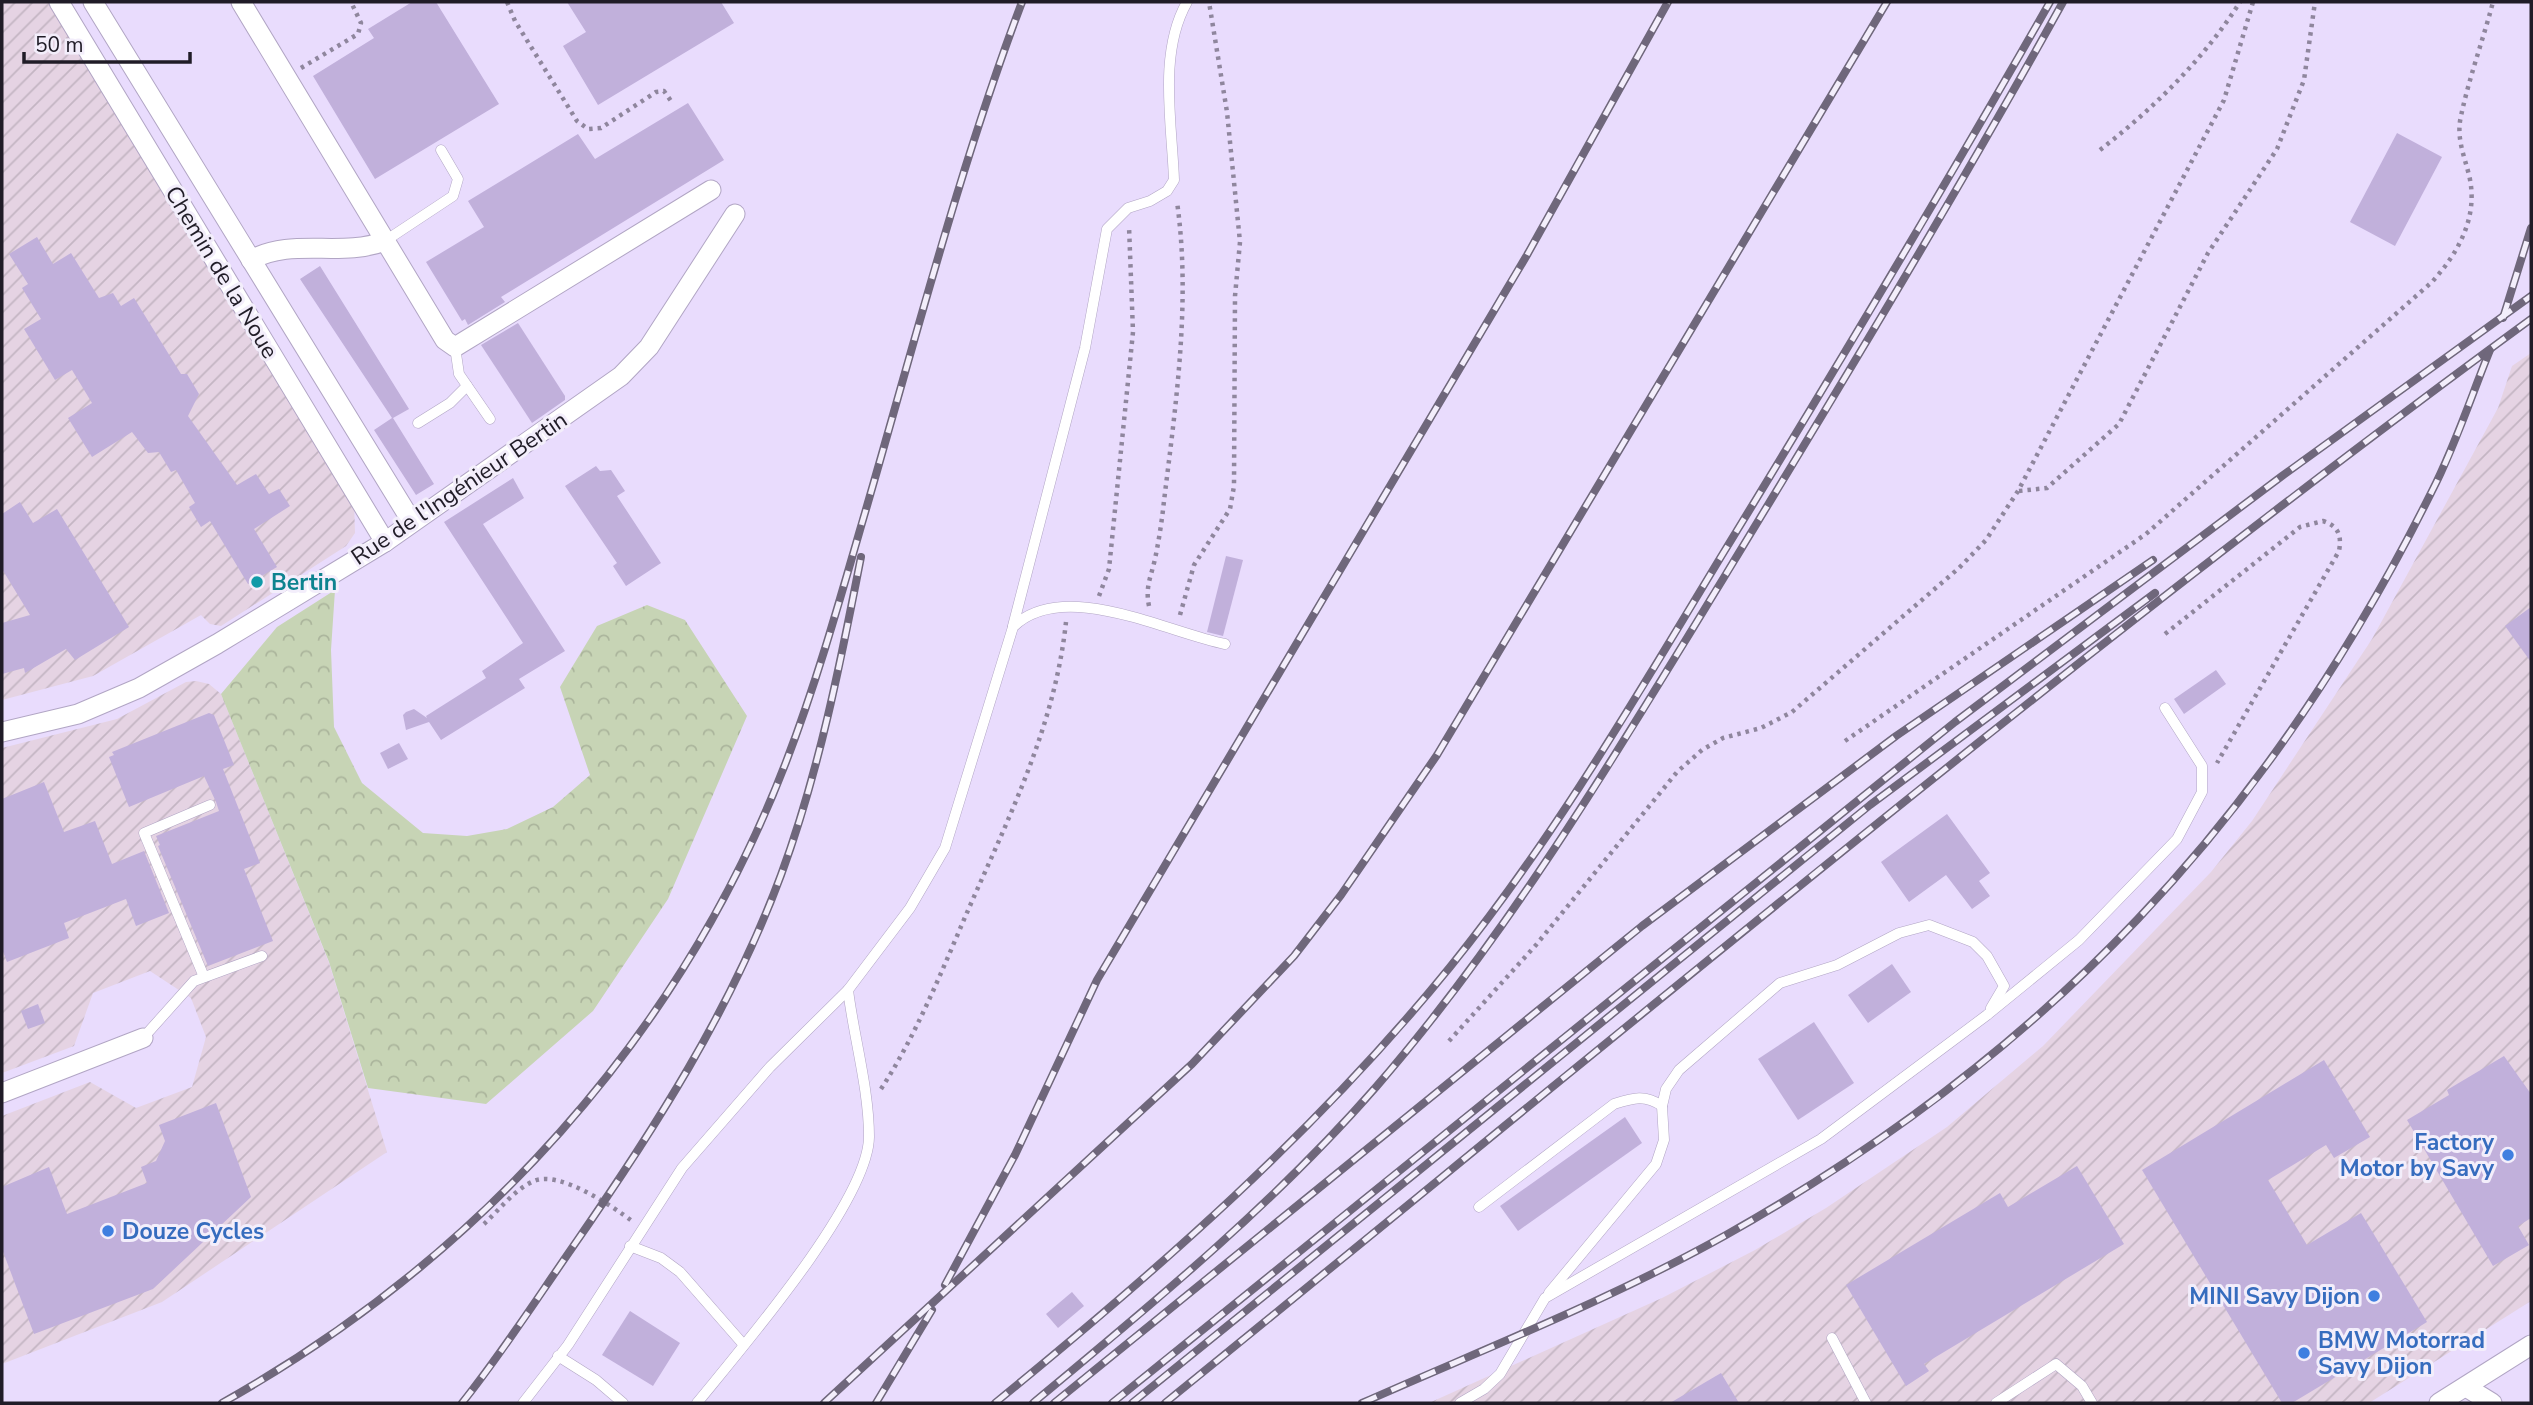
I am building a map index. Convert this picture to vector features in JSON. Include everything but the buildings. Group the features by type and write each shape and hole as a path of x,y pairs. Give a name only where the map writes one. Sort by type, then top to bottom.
{"street":[{"name":"Chemin de la Noue","path":"59,2 385,542"},
{"name":"Chemin de la Noue","path":"93,2 411,522"},
{"path":"242,2 444,340 455,347 711,190"},
{"name":"Rue de l'Ingénieur Bertin","path":"2,732 78,713 139,688 385,542 621,376 649,347 735,215"},
{"path":"251,260 280,248 366,248 385,240"},
{"path":"2,1093 143,1038"},
{"path":"2439,1403 2531,1345"},
{"path":"2466,1387 2492,1403"}],"lane":[{"path":"523,1403 558,1356 641,1228 708,1136 770,1067 848,990 909,908 945,848 1013,626 1085,348 1107,229 1128,208 1150,201 1167,191 1174,180 1171,59 1173,33 1187,2"},
{"path":"385,240 453,196 458,179 441,150"},
{"path":"455,347 459,374 490,419"},
{"path":"418,423 450,403 467,386"},
{"path":"1013,626 1026,614 1068,607 1094,608 1225,644"},
{"path":"1545,1298 1821,1139 1987,1015 2079,940 2177,839 2202,792 2202,766 2165,708"},
{"path":"204,977 144,833 210,805"},
{"path":"1460,1403 1484,1390 1500,1374 1545,1298 1656,1164 1664,1140 1662,1106 1666,1089 1679,1070 1780,983 1837,965 1899,933 1928,925 1973,942 1987,956 2004,986 1987,1015"},
{"path":"143,1038 194,981 262,956"},
{"path":"697,1403 831,1229 864,1162 869,1139 867,1111 848,990"},
{"path":"1479,1208 1614,1104 1637,1097 1652,1099 1662,1106"},
{"path":"630,1246 661,1258 680,1272 743,1344"},
{"path":"1832,1338 1866,1403"},
{"path":"558,1356 596,1380 623,1403"},
{"path":"1996,1403 2056,1364 2082,1386 2092,1403"}],"path":[{"path":"287,77 358,34 362,23 351,2"},
{"path":"507,2 515,21 577,121 588,129 601,128 656,92 664,91 671,101"},
{"path":"1173,628 1183,610 1194,565 1230,509 1234,486 1235,296 1240,242 1227,112 1209,2"},
{"path":"2099,150 2158,103 2227,22 2240,2"},
{"path":"1449,1041 1528,954 1677,772 1702,750 1723,738 1761,727 1792,712 1959,568 1986,540 2018,491 2224,100 2253,2"},
{"path":"2018,491 2047,488 2119,424 2208,253 2277,149 2304,80 2315,2"},
{"path":"1845,741 2146,534 2432,282 2448,264 2460,245 2472,208 2472,193 2460,147 2460,117 2493,2"},
{"path":"1162,625 1149,605 1146,587 1159,534 1178,389 1183,271 1174,180"},
{"path":"1094,608 1109,569 1132,345 1128,208"},
{"path":"2165,634 2300,527 2312,521 2323,521 2338,530 2342,539 2339,551 2202,792"},
{"path":"867,1111 886,1081 922,1010 1034,761 1058,685 1068,607"},
{"path":"484,1224 530,1183 544,1179 597,1196 641,1228"}],"shaded area":[{"path":"2,2 49,2 354,501 355,533 346,546 221,626 210,624 201,615 93,676 2,700"},
{"path":"2531,353 2531,1301 2369,1403 1429,1403 1662,1298 1755,1250 1826,1208 1947,1127 2043,1046 2211,872 2252,821 2372,639 2498,408 2512,366"},
{"path":"186,682 209,684 221,694 329,963 387,1152 162,1302 2,1364 2,1116 90,1082 136,1108 192,1087 206,1037 191,998 150,971 93,993 74,1046 2,1073 2,748 117,719"}],"green space":[{"path":"335,590 331,650 334,727 362,783 423,833 467,836 507,829 553,807 590,775 560,687 597,626 647,605 685,620 747,716 668,899 593,1011 486,1104 368,1088 329,962 221,694 277,627"}],"railway":[{"path":"222,1403 315,1345 403,1281 485,1210 560,1132 628,1048 689,958 742,863 786,762 807,703 845,583 957,195 1022,2"},
{"path":"945,1285 1015,1155 1097,980 1527,255 1668,2"},
{"path":"824,1403 1192,1064 1294,956 1341,895 1437,755 1887,2"},
{"path":"995,1403 1176,1250 1291,1142 1399,1027 1487,919 1558,820 1656,665 1887,282 2050,2"},
{"path":"1033,1403 1210,1252 1296,1172 1376,1087 1472,966 1560,840 1683,645 1896,292 2063,2"},
{"path":"2503,318 2531,228"},
{"path":"1112,1403 1955,722 2282,476 2531,296"},
{"path":"1165,1403 2012,716 2356,449 2531,319"},
{"path":"1362,1403 1592,1302 1726,1235 1842,1165 1948,1089 2047,1007 2138,919 2221,824 2298,721 2368,610 2432,491 2490,350"},
{"path":"462,1403 632,1159 688,1068 739,974 781,875 807,797 836,678 861,557"},
{"path":"1054,1403 1642,926 1896,736 2153,560"},
{"path":"1132,1403 1870,805 2155,593"},
{"path":"876,1403 932,1310"}],"place":[{"name":"Bertin","path":"257,582"},
{"name":"Factory Motor by Savy","path":"2508,1155"},
{"name":"Douze Cycles","path":"108,1231"},
{"name":"MINI Savy Dijon","path":"2374,1296"},
{"name":"BMW Motorrad Savy Dijon","path":"2304,1353"}]}
